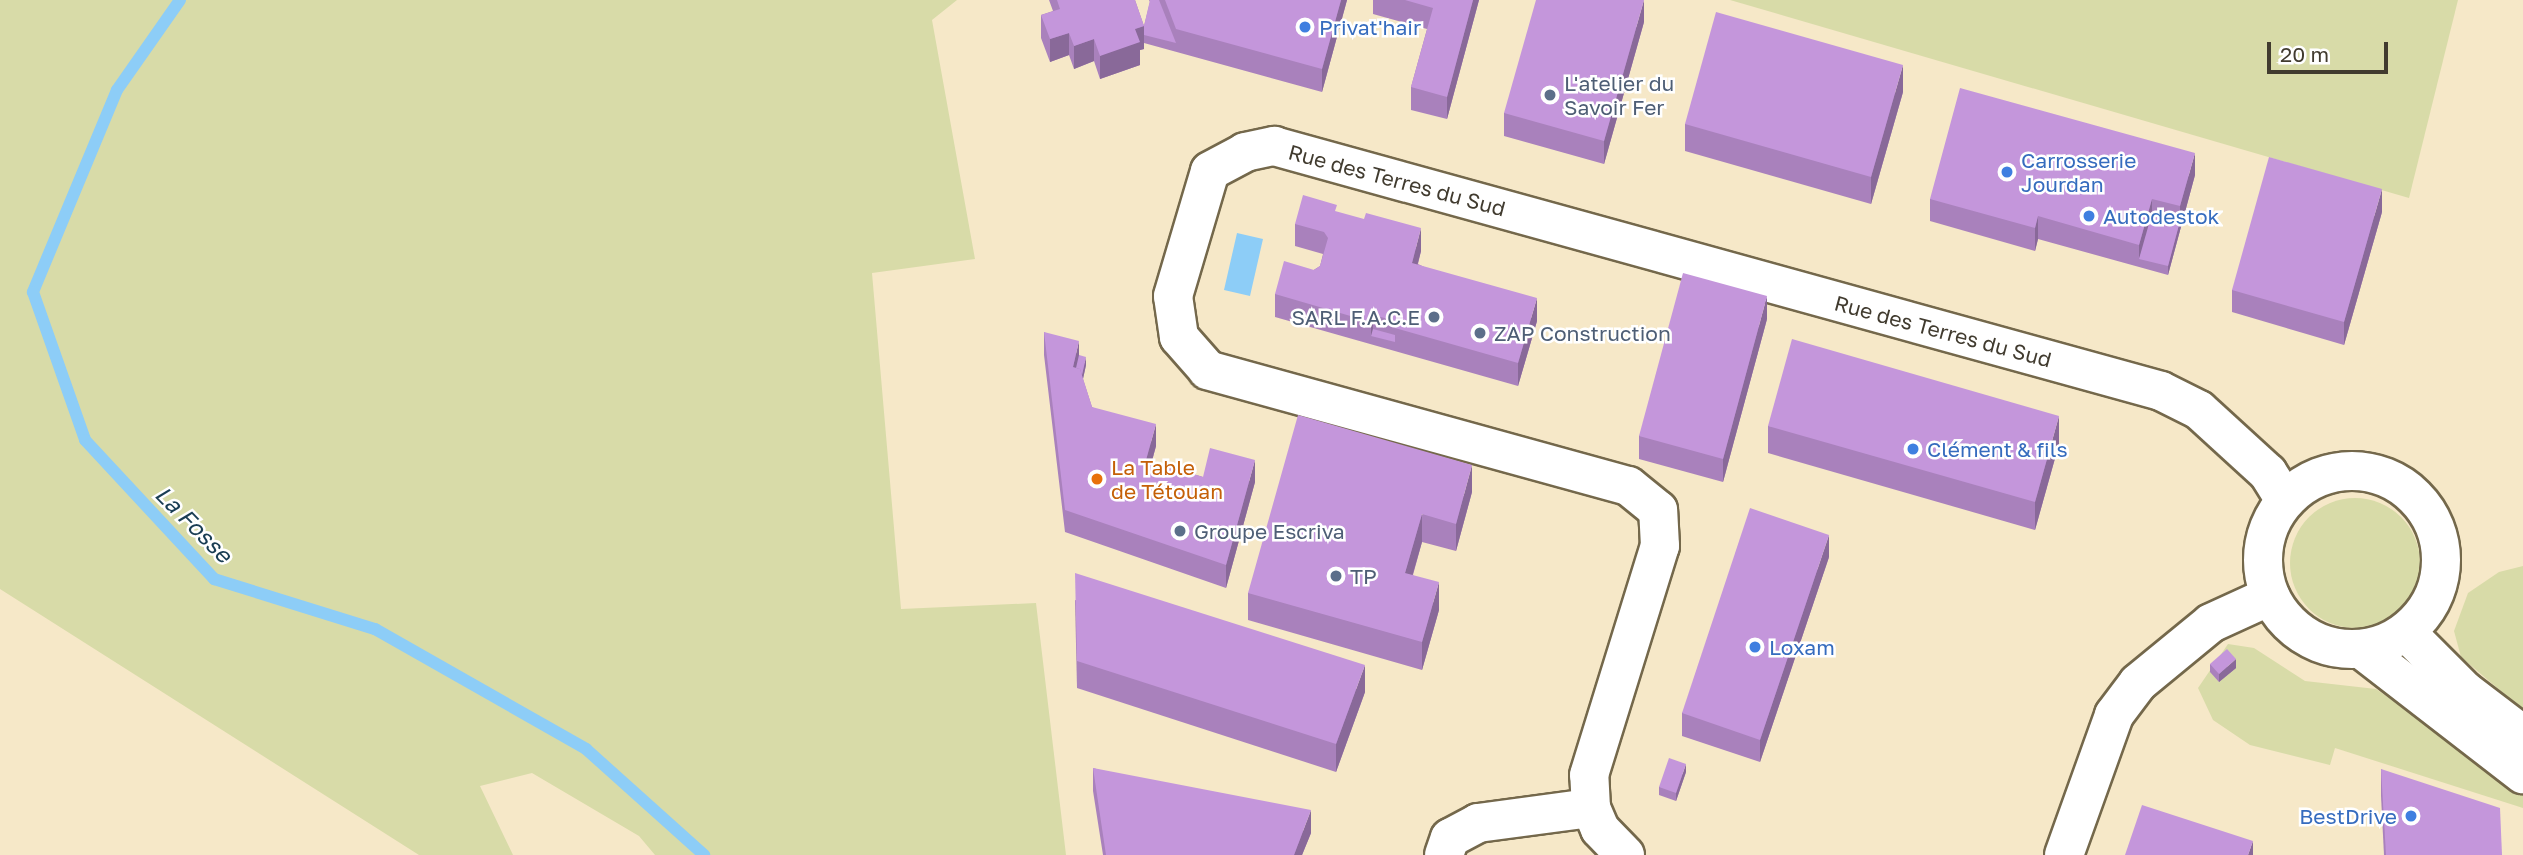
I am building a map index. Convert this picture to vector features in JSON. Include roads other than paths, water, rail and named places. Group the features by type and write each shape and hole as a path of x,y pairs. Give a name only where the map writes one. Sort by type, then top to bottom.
{"street":[{"name":"Rue des Terres du Sud","path":"1625,855 1600,830 1591,808 1589,775 1660,546 1658,510 1628,486 1208,370 1180,337 1173,296 1210,171 1245,152 1274,146 2161,391 2199,410 2268,472 2285,500"},
{"path":"2346,470 2381,474 2412,492 2433,520 2442,554 2435,593 2427,611 2406,632 2380,646 2361,649 2328,647 2304,636 2284,619 2270,596 2263,572 2263,546 2285,500 2313,479 2346,470"},
{"path":"2064,855 2114,715 2138,683 2211,623 2270,596"},
{"path":"2406,632 2465,691 2523,735"},
{"path":"2361,649 2523,774"},
{"path":"1444,855 1450,838 1478,823 1591,808"}],"water":[{"path":"1237,233 1263,239 1250,296 1224,290"}],"waterway":[{"name":"La Fosse","path":"180,0 117,90 33,292 85,440 214,579 375,629 586,749 704,855"}],"place":[{"name":"Privat'hair","path":"1305,27"},
{"name":"L'atelier du Savoir Fer","path":"1550,95"},
{"name":"Carrosserie Jourdan","path":"2007,172"},
{"name":"Autodestok","path":"2089,216"},
{"name":"SARL F.A.C.E","path":"1434,317"},
{"name":"ZAP Construction","path":"1480,333"},
{"name":"Clément & fils","path":"1913,449"},
{"name":"La Table de Tétouan","path":"1097,479"},
{"name":"Groupe Escriva","path":"1180,531"},
{"name":"TP","path":"1336,576"},
{"name":"Loxam","path":"1755,647"},
{"name":"BestDrive","path":"2411,816"}]}
